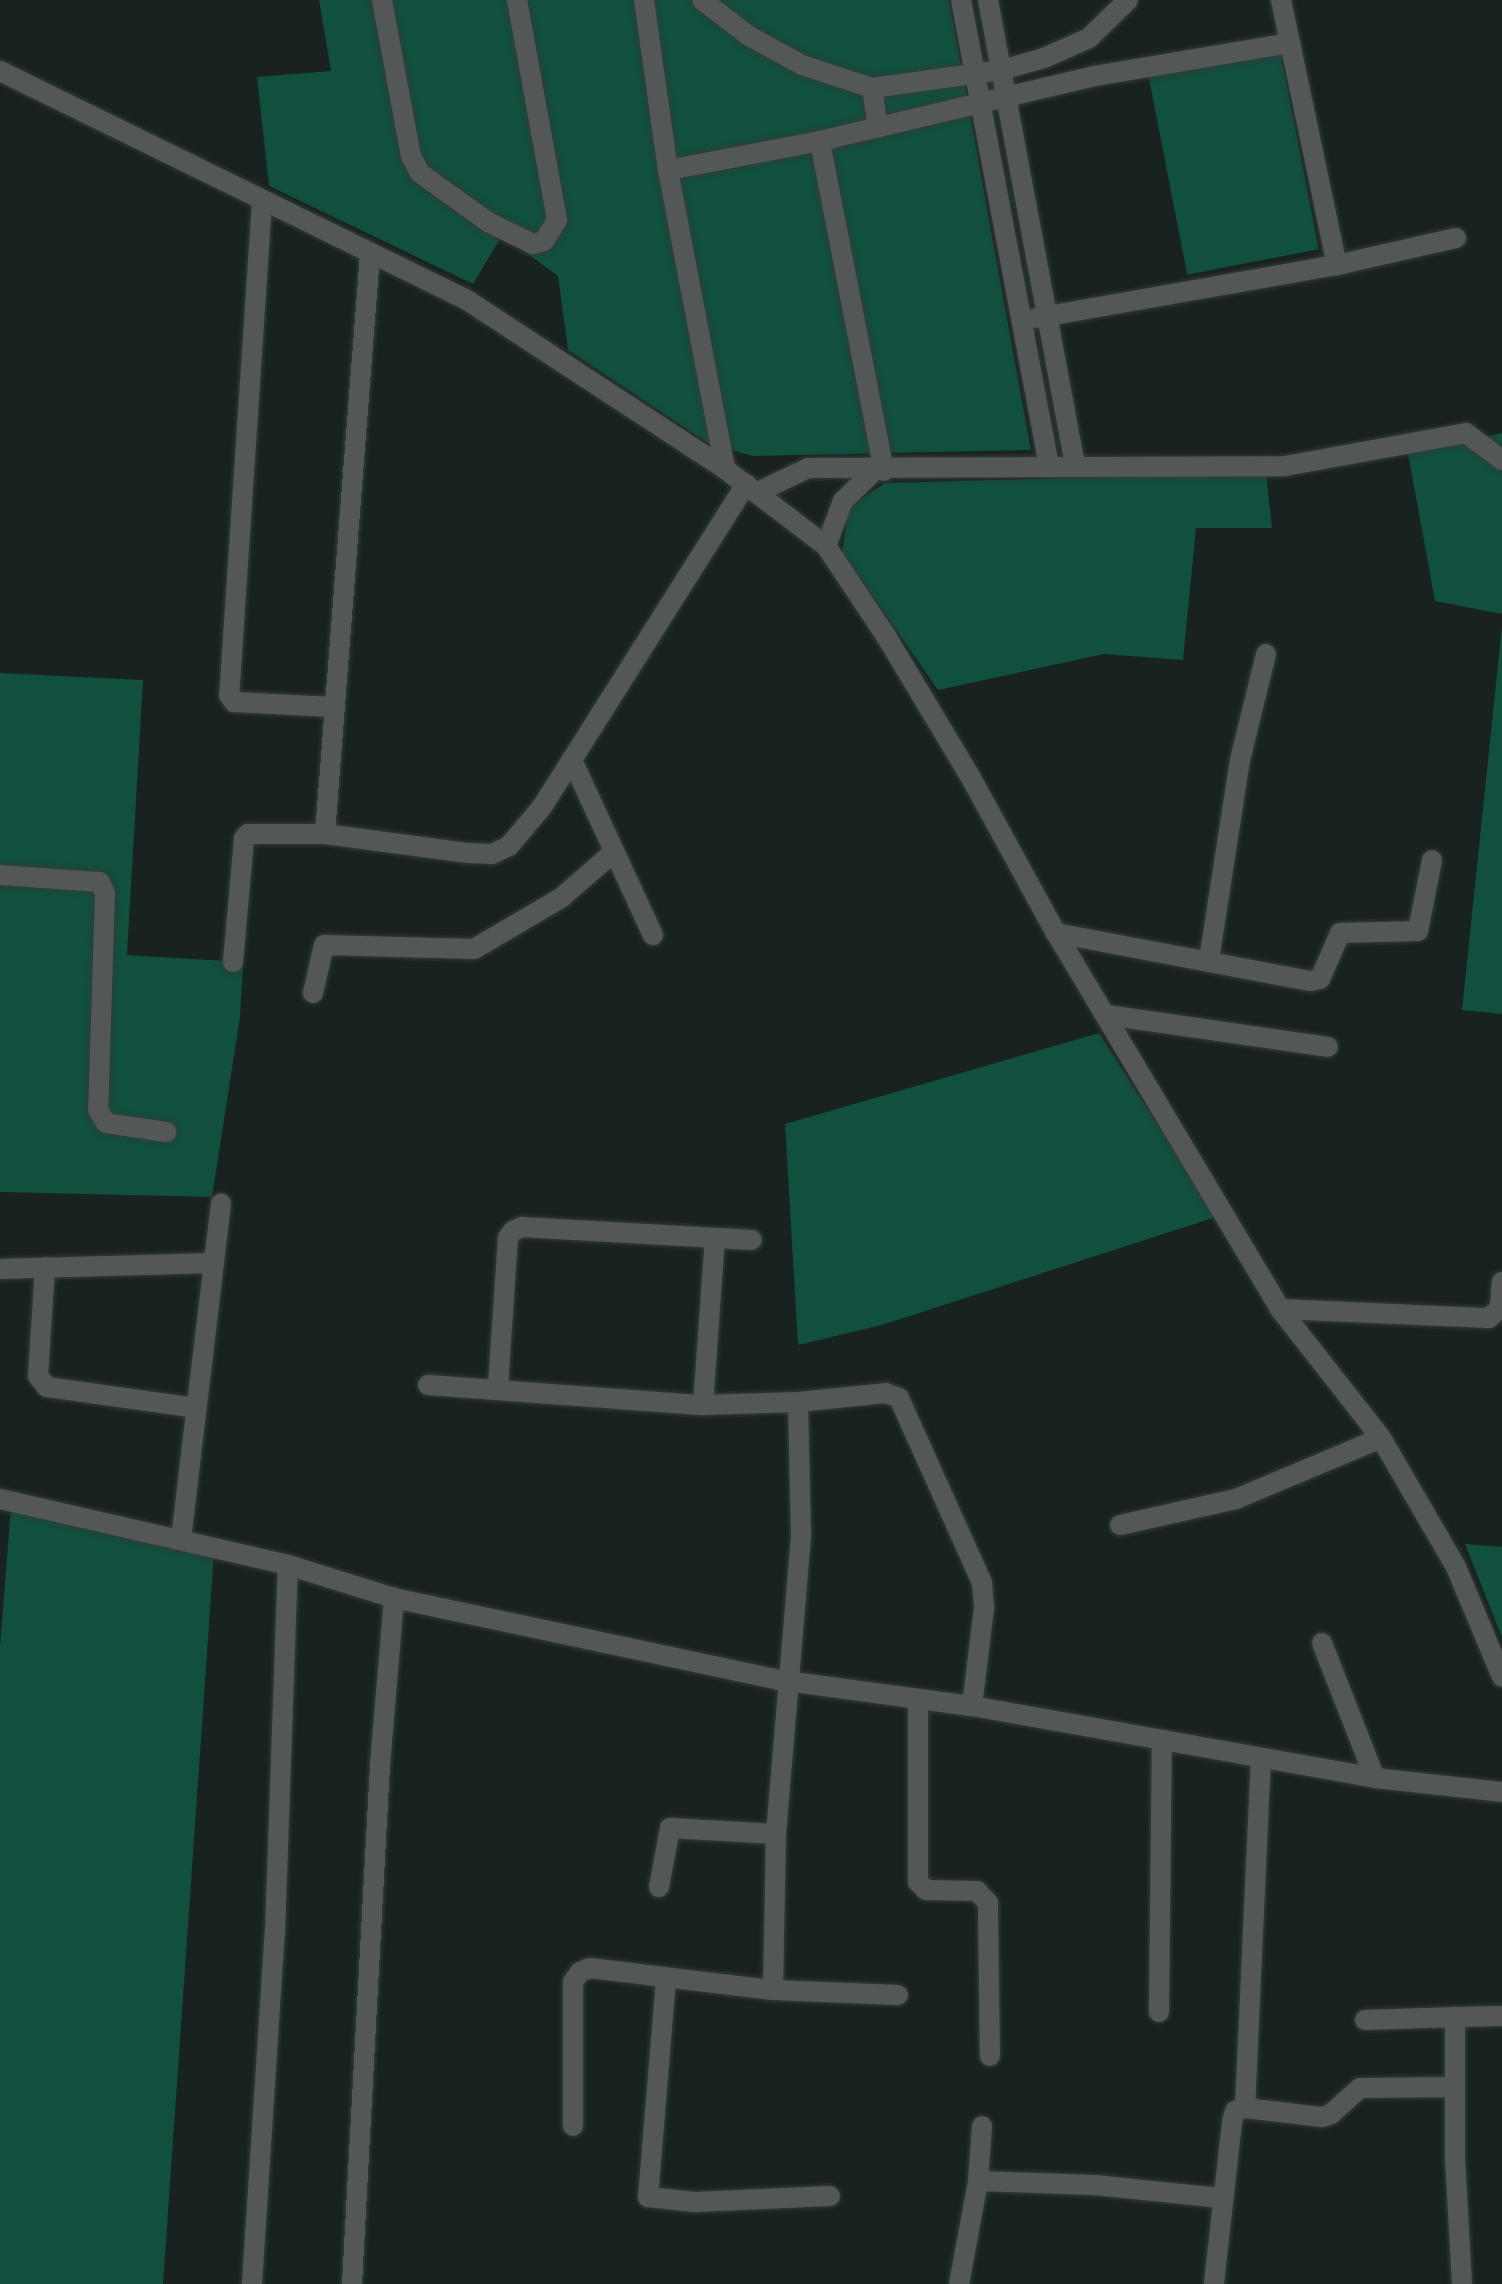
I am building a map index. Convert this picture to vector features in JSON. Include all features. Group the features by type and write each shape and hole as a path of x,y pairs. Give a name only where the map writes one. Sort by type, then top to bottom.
{"street":[{"path":"382,0 411,156 420,173 488,222 533,244 544,241 557,220 517,0"},
{"path":"644,0 668,170 726,470"},
{"path":"702,0 749,36 802,65 872,88 1002,70 1090,38 1128,0"},
{"path":"961,0 1048,465"},
{"path":"988,0 1074,464"},
{"path":"1281,0 1338,265"},
{"path":"1090,38 1095,76"},
{"path":"668,170 981,106 1095,76 1290,43"},
{"path":"0,71 467,300 726,470 826,546 934,714 1056,933 1280,1309 1381,1438 1456,1567 1502,1677"},
{"path":"872,88 878,128"},
{"path":"820,141 879,471"},
{"path":"262,202 230,694 234,702 333,707"},
{"path":"1023,321 1338,265 1456,238"},
{"path":"325,834 370,254"},
{"path":"233,962 244,838 248,834 325,834 492,854 508,846 526,828 752,488 808,468 879,471 1074,464 1301,465 1466,433 1502,460"},
{"path":"826,546 843,501 879,471"},
{"path":"1209,960 1240,760 1266,654"},
{"path":"572,760 653,935"},
{"path":"313,992 324,945 474,948 561,898 614,852"},
{"path":"1056,933 1320,980 1340,933 1412,934 1418,930 1432,860"},
{"path":"0,874 100,882 106,893 98,1110 106,1123 166,1132"},
{"path":"1107,1014 1328,1047"},
{"path":"180,1539 221,1204"},
{"path":"498,1388 508,1238 513,1230 522,1227 752,1240"},
{"path":"703,1405 716,1238"},
{"path":"0,1269 214,1263"},
{"path":"45,1267 38,1376 46,1387 196,1408"},
{"path":"1280,1309 1489,1318 1500,1308 1502,1282"},
{"path":"428,1385 703,1405 798,1402 886,1393 899,1398 982,1583 984,1608 972,1706"},
{"path":"772,1990 776,1834 801,1535 798,1402"},
{"path":"1120,1525 1236,1500 1381,1438"},
{"path":"0,1499 288,1564 394,1598 786,1680 972,1706 1375,1778 1502,1792"},
{"path":"252,2284 275,1932 288,1564"},
{"path":"352,2284 380,1764 394,1598"},
{"path":"1322,1643 1375,1778"},
{"path":"918,1699 918,1882 926,1890 977,1891 988,1903 990,2056"},
{"path":"1159,2012 1162,1740"},
{"path":"1245,2108 1261,1760"},
{"path":"659,1886 670,1828 776,1834"},
{"path":"573,2126 573,1982 580,1972 590,1968 772,1990 898,1995"},
{"path":"666,1979 648,2197 696,2202 830,2196"},
{"path":"1365,2020 1502,2016"},
{"path":"1455,2017 1462,2284"},
{"path":"1214,2282 1220,2198 1233,2116 1245,2108 1322,2117 1331,2114 1360,2088 1454,2087"},
{"path":"960,2284 978,2180 982,2126"},
{"path":"978,2180 1095,2185 1220,2198"}],"green space":[{"path":"319,0 949,0 1031,450 753,456 711,445 568,350 558,276 502,235 473,284 269,186 257,77 331,71"},
{"path":"1280,50 1319,249 1187,275 1148,76"},
{"path":"1502,433 1502,614 1435,601 1408,454"},
{"path":"1266,473 1272,528 1196,528 1183,660 1104,654 938,690 842,552 849,507 885,483"},
{"path":"1502,626 1502,1014 1462,1010"},
{"path":"0,673 143,680 127,955 243,962 240,1017 212,1197 0,1192"},
{"path":"1099,1033 1216,1217 882,1325 798,1345 785,1124"},
{"path":"11,1507 214,1553 163,2284 0,2284 0,1647"},
{"path":"1465,1544 1502,1547 1502,1638"}]}
